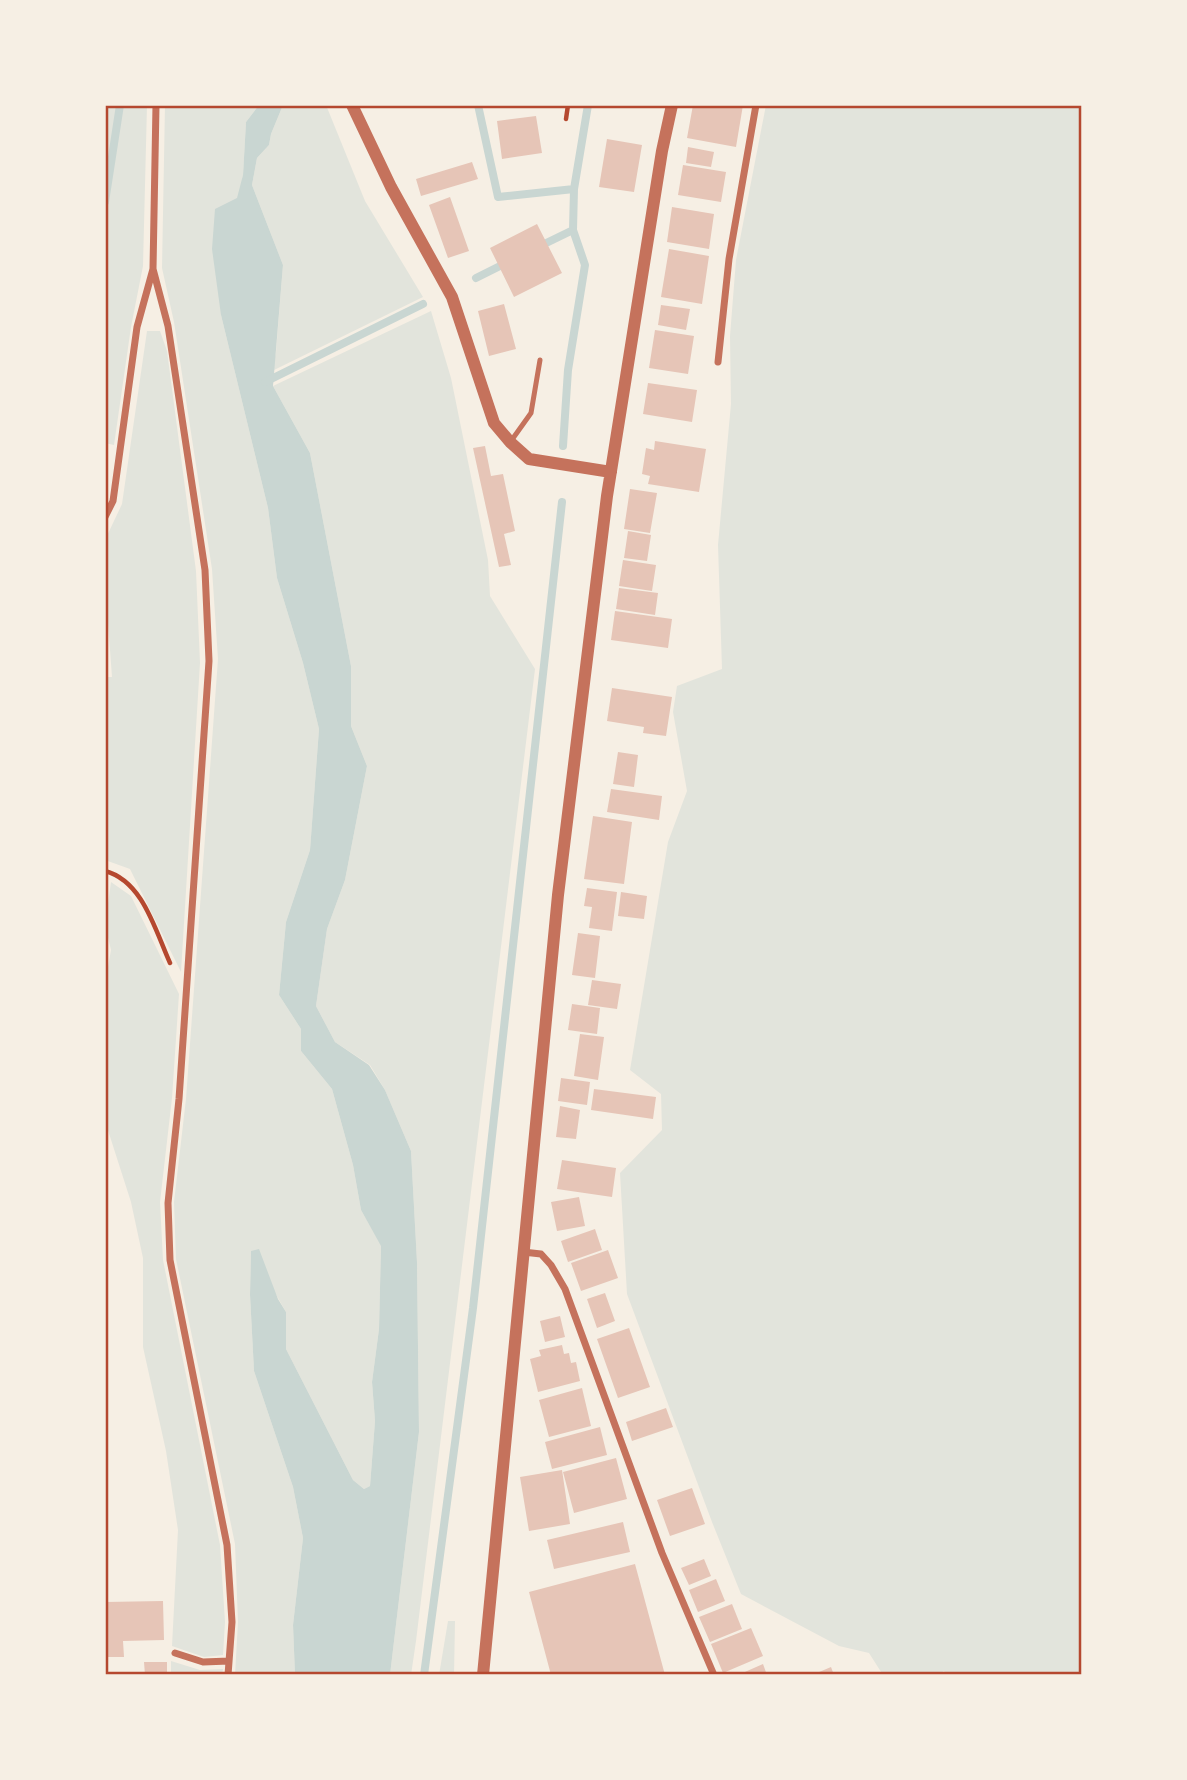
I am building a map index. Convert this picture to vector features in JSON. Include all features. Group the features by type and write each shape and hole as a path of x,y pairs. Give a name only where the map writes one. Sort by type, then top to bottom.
{"street":[{"path":"105,517 113,500 137,327 153,269 156,105"},
{"path":"352,105 391,187 452,298 494,423 529,459 611,472"},
{"path":"483,1675 558,895 611,472 662,151 672,105"},
{"path":"718,362 729,259 757,105"},
{"path":"153,269 169,326 205,570 209,661 179,1099 168,1203 170,1260 227,1545 232,1622 228,1675"},
{"path":"523,1252 541,1254 565,1289 662,1553 713,1675"},
{"path":"175,1653 203,1662 229,1661"}],"lane":[{"path":"510,442 531,414 540,360"}],"path":[{"path":"566,119 568,105"},
{"path":"105,871 118,874 137,891 178,979 187,988"}],"shaded area":[{"path":"105,105 147,105 143,266 114,445 105,443"},
{"path":"165,105 259,105 246,122 243,175 221,315 268,508 277,578 303,663 319,729 310,850 286,922 279,995 301,1029 301,1051 332,1089 353,1165 361,1210 381,1245 379,1329 372,1382 375,1421 370,1486 364,1489 353,1480 286,1349 286,1312 251,1251 254,1371 293,1487 303,1538 293,1625 295,1675 235,1675 238,1622 235,1544 176,1259 174,1202 186,1099 218,659 212,569 174,322 162,268"},
{"path":"259,105 283,105 269,145 257,158 252,185 283,265 273,386 310,453 351,666 351,726 367,766 345,880 327,929 316,1006 335,1042 369,1065 385,1090 411,1151 417,1262 419,1432 390,1675 295,1675 293,1625 303,1538 293,1487 254,1371 251,1251 259,1249 278,1299 286,1312 286,1349 353,1480 364,1489 370,1486 375,1421 372,1382 379,1329 381,1246 361,1210 353,1165 332,1089 301,1051 301,1029 279,995 286,922 310,850 319,729 303,663 277,578 268,508 221,315 212,249 215,209 237,198 243,175 246,122"},
{"path":"283,105 326,105 365,201 423,297 272,371 283,265 252,185 257,158 269,145"},
{"path":"766,105 1082,105 1082,1675 951,1675 943,1671 942,1675 883,1675 869,1653 839,1646 741,1594 627,1294 620,1173 662,1130 661,1094 630,1070 668,842 687,791 673,712 677,686 722,669 718,545 731,404 730,336 736,260"},
{"path":"431,311 451,378 488,560 490,596 535,669 416,1641 411,1675 390,1675 419,1432 417,1262 411,1151 385,1090 370,1065 335,1042 316,1006 327,929 345,880 367,766 351,726 351,666 310,453 273,386"},
{"path":"147,331 160,331 167,351 196,571 200,663 181,972 130,869 105,860 105,677 112,677 108,623 105,619 105,540 122,504"},
{"path":"111,882 131,896 179,994 172,1098 160,1202 163,1260 220,1545 225,1622 223,1655 204,1657 172,1646 178,1530 166,1451 143,1347 143,1258 131,1202 105,1121 105,984 111,950 105,925"},
{"path":"448,1621 455,1621 454,1675 439,1675"},
{"path":"171,1661 200,1670 223,1669 222,1675 171,1675"}],"building":[{"path":"693,105 743,105 736,147 687,138"},
{"path":"536,116 542,153 502,159 497,121"},
{"path":"607,139 642,145 634,192 599,187"},
{"path":"688,147 714,152 711,167 686,163"},
{"path":"472,162 478,179 421,196 416,179"},
{"path":"683,165 726,172 721,202 678,195"},
{"path":"450,197 469,251 448,258 429,205"},
{"path":"672,207 714,214 709,249 667,242"},
{"path":"537,224 562,273 514,297 490,248"},
{"path":"669,249 709,256 702,304 661,297"},
{"path":"504,304 516,349 489,356 478,311"},
{"path":"661,305 690,309 686,330 658,325"},
{"path":"655,330 694,336 688,374 649,368"},
{"path":"648,383 697,390 692,422 643,414"},
{"path":"655,441 706,449 699,492 648,484 650,476 642,474 646,448 654,450"},
{"path":"485,446 491,476 503,474 515,531 504,534 511,565 499,567 473,448"},
{"path":"630,489 657,493 650,533 624,529"},
{"path":"628,531 651,535 647,561 624,558"},
{"path":"623,560 656,565 652,591 619,586"},
{"path":"619,588 658,593 655,615 616,609"},
{"path":"615,611 672,619 668,648 611,640"},
{"path":"612,688 672,697 666,736 643,733 644,727 607,721"},
{"path":"618,752 638,755 634,787 613,784"},
{"path":"611,789 662,796 659,820 607,812"},
{"path":"593,816 632,822 624,884 584,879"},
{"path":"587,888 617,892 612,931 589,928 592,907 584,906"},
{"path":"621,892 647,896 644,919 618,916"},
{"path":"578,933 600,936 595,978 572,975"},
{"path":"592,980 621,984 617,1009 588,1005"},
{"path":"572,1004 600,1008 597,1034 568,1030"},
{"path":"580,1034 604,1037 598,1080 574,1076"},
{"path":"561,1078 590,1082 587,1105 558,1101"},
{"path":"594,1089 656,1097 653,1119 591,1110"},
{"path":"560,1106 580,1110 576,1139 556,1137"},
{"path":"562,1160 616,1168 612,1197 557,1189"},
{"path":"579,1197 585,1226 557,1231 551,1202"},
{"path":"595,1229 602,1250 568,1262 561,1241"},
{"path":"608,1250 618,1278 581,1291 571,1263"},
{"path":"605,1293 615,1321 597,1328 587,1299"},
{"path":"560,1316 565,1337 545,1342 540,1321"},
{"path":"629,1328 650,1387 618,1398 597,1339"},
{"path":"562,1345 564,1354 569,1353 571,1363 576,1362 580,1381 538,1392 530,1359 541,1356 539,1350"},
{"path":"582,1388 591,1426 549,1437 539,1400"},
{"path":"666,1408 673,1427 632,1441 626,1422"},
{"path":"600,1427 607,1455 552,1469 545,1442"},
{"path":"616,1458 627,1499 574,1513 563,1472"},
{"path":"562,1470 570,1524 529,1531 520,1477"},
{"path":"692,1488 705,1524 670,1536 657,1500"},
{"path":"623,1522 630,1552 554,1569 547,1540"},
{"path":"704,1559 711,1576 689,1585 681,1568"},
{"path":"635,1564 665,1675 551,1675 529,1592"},
{"path":"716,1579 725,1601 698,1612 689,1590"},
{"path":"163,1601 164,1640 123,1641 124,1657 105,1657 105,1602"},
{"path":"732,1604 742,1629 710,1642 699,1617"},
{"path":"751,1628 763,1656 723,1673 711,1644"},
{"path":"144,1662 167,1662 167,1675 145,1675"},
{"path":"763,1664 767,1675 738,1675"},
{"path":"831,1667 834,1675 812,1675"}],"waterway":[{"path":"105,202 120,105"},
{"path":"478,105 498,197 574,189"},
{"path":"563,446 568,370 585,265 573,230 574,189 588,105"},
{"path":"538,247 573,230"},
{"path":"476,278 508,262"},
{"path":"265,382 423,304"},
{"path":"424,1675 473,1308 562,502"}]}
